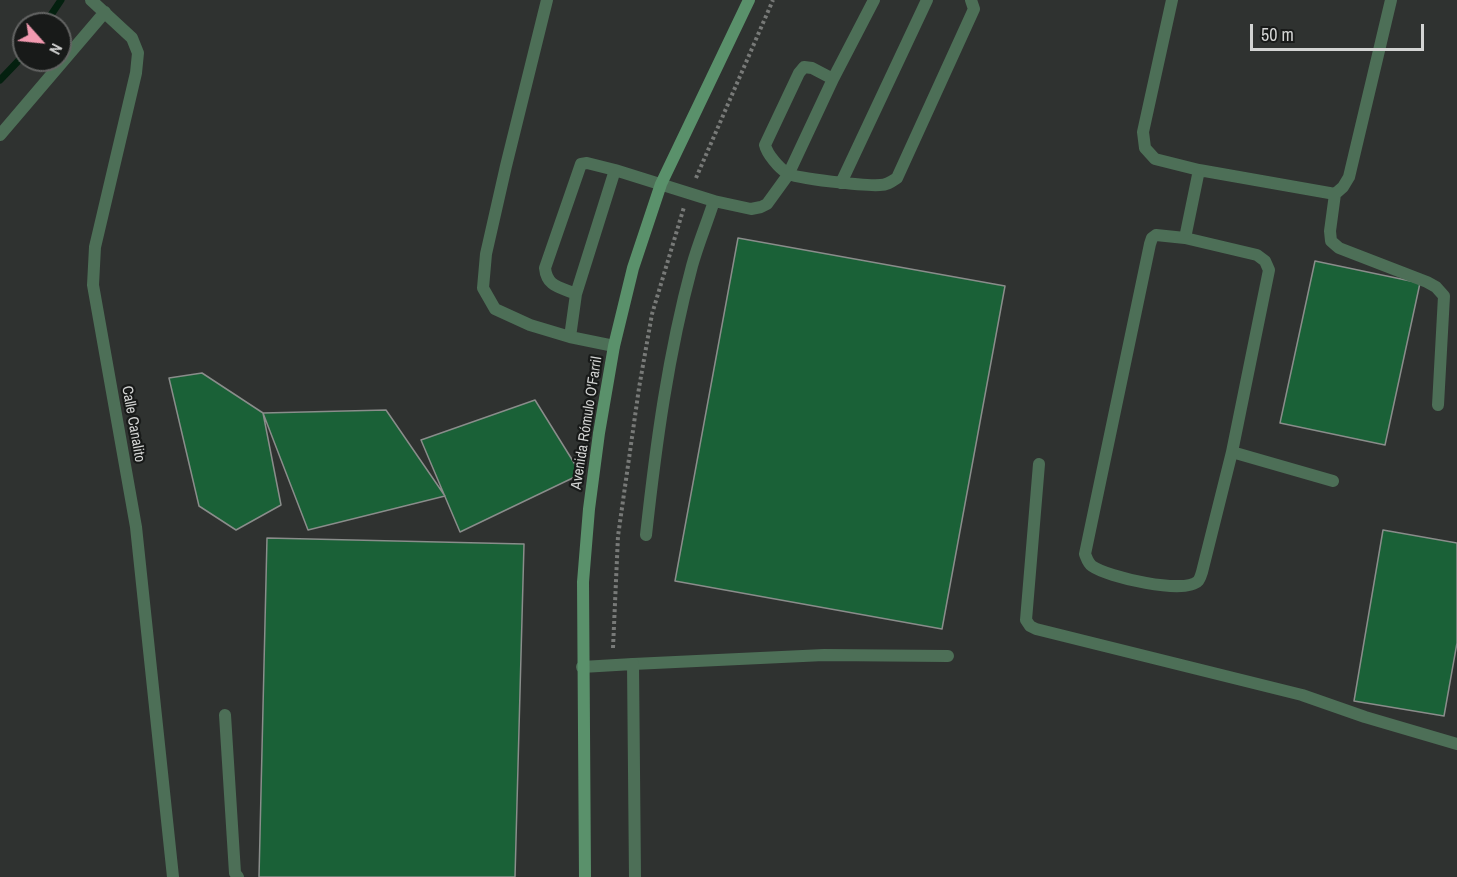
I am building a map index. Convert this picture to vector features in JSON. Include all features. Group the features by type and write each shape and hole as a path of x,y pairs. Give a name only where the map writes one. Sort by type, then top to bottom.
{"street":[{"name":"Calle Canalito","path":"91,0 132,38 138,53 136,73 95,247 93,285 136,527 173,877"},
{"path":"547,0 503,177 486,254 483,288 495,309 530,325 570,337 614,346"},
{"name":"Avenida Rómulo O'Farril","path":"585,877 583,582 589,509 614,346 633,268 661,184 749,0"},
{"path":"576,294 552,284 546,278 545,268 581,164 587,163 615,170 714,201 751,209 767,204 789,175 833,79 874,0"},
{"path":"841,183 927,0"},
{"path":"833,79 812,68 804,67 770,134 765,145 766,150 789,175 841,183 880,185 889,183 897,178 974,9 971,0"},
{"path":"1172,0 1143,132 1145,148 1155,159 1199,170 1335,194"},
{"path":"1391,0 1349,177 1335,194 1330,231 1331,241 1339,248 1427,282 1436,287 1444,296 1438,405"},
{"path":"0,135 105,12"},
{"path":"570,337 576,294 615,170"},
{"path":"1185,238 1199,170"},
{"path":"646,535 662,403 677,326 692,264 714,201"},
{"path":"1156,235 1185,238 1257,255 1265,261 1269,270 1232,452 1202,572 1198,581 1191,585 1166,587 1114,575 1094,567 1085,554 1150,244 1156,235"},
{"path":"1232,452 1333,481"},
{"path":"1039,464 1026,620 1030,626 1302,694 1365,717 1457,744"},
{"path":"582,667 824,655 948,656"},
{"path":"633,664 635,877"},
{"path":"225,715 235,873 238,877"}],"path":[{"path":"698,171 773,0"},
{"path":"613,638 618,536 639,388 652,314 684,208"}],"building":[{"path":"738,238 1005,286 942,629 675,581"},
{"path":"1315,261 1420,283 1385,445 1280,423"},
{"path":"202,373 263,413 281,505 236,530 199,506 169,378"},
{"path":"535,400 581,474 460,532 421,440"},
{"path":"386,410 445,496 308,530 263,413"},
{"path":"1383,530 1457,543 1457,643 1444,716 1354,701"},
{"path":"267,538 524,544 515,877 259,877"}],"waterway":[{"path":"53,12 61,0"},
{"path":"0,80 12,68"}]}
